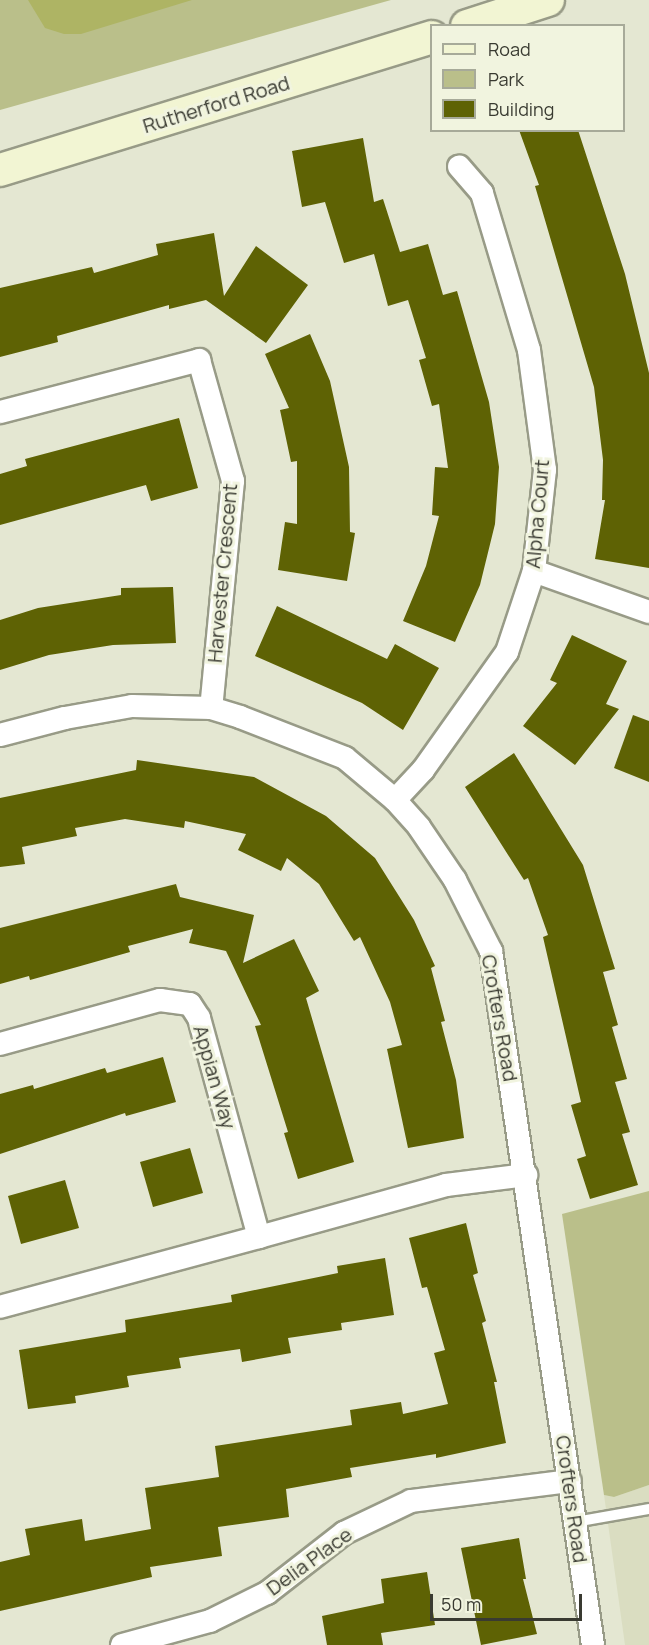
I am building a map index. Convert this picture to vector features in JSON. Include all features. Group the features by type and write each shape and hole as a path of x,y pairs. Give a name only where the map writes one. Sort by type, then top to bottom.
{"main road":[{"path":"473,24 548,0"},
{"name":"Rutherford Road","path":"0,170 430,38"}],"street":[{"name":"Alpha Court","path":"395,800 423,770 507,652 534,571 545,470 529,350 482,194 459,167"},
{"name":"Harvester Crescent","path":"0,412 199,360 233,481 211,708"},
{"path":"534,571 649,612"},
{"name":"Crofters Road","path":"0,735 101,710 132,706 211,708 300,737 345,758 395,800 419,827 455,880 491,951 526,1175 593,1645"},
{"name":"Appian Way","path":"0,1044 160,1000 190,1004 199,1018 259,1237"},
{"path":"0,1307 446,1185 526,1175"},
{"name":"Delia Place","path":"122,1645 210,1621 267,1593 344,1533 411,1501 570,1481"}],"lane":[{"path":"576,1522 649,1509"}],"shaded area":[{"path":"28,0 192,0 81,34 64,34 45,28"},
{"path":"649,1485 649,1645 625,1645 604,1495 614,1497"}],"green space":[{"path":"0,0 391,0 0,110"},
{"path":"649,1191 649,1485 614,1497 604,1495 562,1214"}],"building":[{"path":"520,132 579,132 625,274 649,373 649,568 595,559 605,500 602,500 603,460 594,387 535,186 539,185"},
{"path":"363,138 374,202 383,199 400,252 428,244 443,295 457,291 489,402 499,467 495,524 480,585 455,642 403,621 426,566 439,516 432,515 435,467 448,468 439,404 432,406 419,360 426,358 408,300 388,306 374,254 344,263 325,202 302,207 292,151"},
{"path":"214,233 224,296 256,246 308,285 266,343 206,300 169,309 169,305 57,336 58,342 0,357 0,288 92,267 94,273 158,255 156,244"},
{"path":"310,334 330,381 349,467 350,532 355,533 347,581 278,570 285,522 297,524 297,461 291,462 280,410 289,408 265,354"},
{"path":"179,418 198,488 151,501 146,485 0,525 0,474 27,466 25,459"},
{"path":"173,587 176,643 113,645 49,655 0,670 0,620 38,608 121,595 121,588"},
{"path":"277,606 387,659 395,644 439,668 403,730 362,703 255,656"},
{"path":"572,635 627,661 606,704 619,709 575,765 523,726 557,683 550,680"},
{"path":"633,715 649,721 649,782 614,768"},
{"path":"514,753 583,865 615,969 603,972 618,1025 612,1027 627,1079 615,1082 630,1132 622,1134 638,1185 590,1199 577,1159 586,1156 571,1105 581,1102 543,937 548,935 528,878 524,880 465,787"},
{"path":"137,760 254,777 326,816 375,858 414,920 435,966 431,968 445,1021 441,1022 456,1080 464,1138 408,1148 387,1049 402,1045 390,1002 360,937 354,941 319,884 287,858 281,871 238,850 246,834 185,821 184,828 125,819 75,828 77,836 22,847 25,864 0,867 0,798 136,770"},
{"path":"176,884 180,897 254,915 243,963 294,939 319,991 306,998 354,1162 298,1179 284,1133 288,1132 255,1026 261,1025 226,951 189,943 193,929 128,946 130,952 30,980 29,976 0,984 0,928"},
{"path":"163,1057 176,1102 126,1116 125,1113 0,1154 0,1094 33,1085 34,1089 105,1068 107,1073"},
{"path":"190,1148 203,1193 153,1207 140,1162"},
{"path":"65,1180 79,1228 21,1244 8,1196"},
{"path":"466,1223 478,1273 473,1275 486,1321 482,1323 497,1382 494,1382 506,1443 436,1458 436,1454 350,1468 352,1477 286,1489 289,1517 218,1527 222,1556 150,1567 152,1577 0,1611 0,1562 30,1555 25,1529 82,1519 85,1541 151,1529 145,1488 219,1477 215,1446 352,1425 350,1410 401,1402 403,1414 448,1404 434,1353 445,1350 427,1287 422,1288 409,1238"},
{"path":"385,1258 394,1315 341,1323 342,1330 288,1338 291,1353 242,1362 240,1349 179,1358 181,1368 127,1376 129,1387 75,1396 76,1403 28,1409 19,1350 126,1332 125,1320 232,1302 231,1295 338,1273 337,1266"},
{"path":"519,1538 526,1579 523,1579 537,1634 481,1645 461,1548"},
{"path":"427,1572 435,1625 381,1633 383,1645 327,1645 322,1616 384,1603 381,1579"}]}
